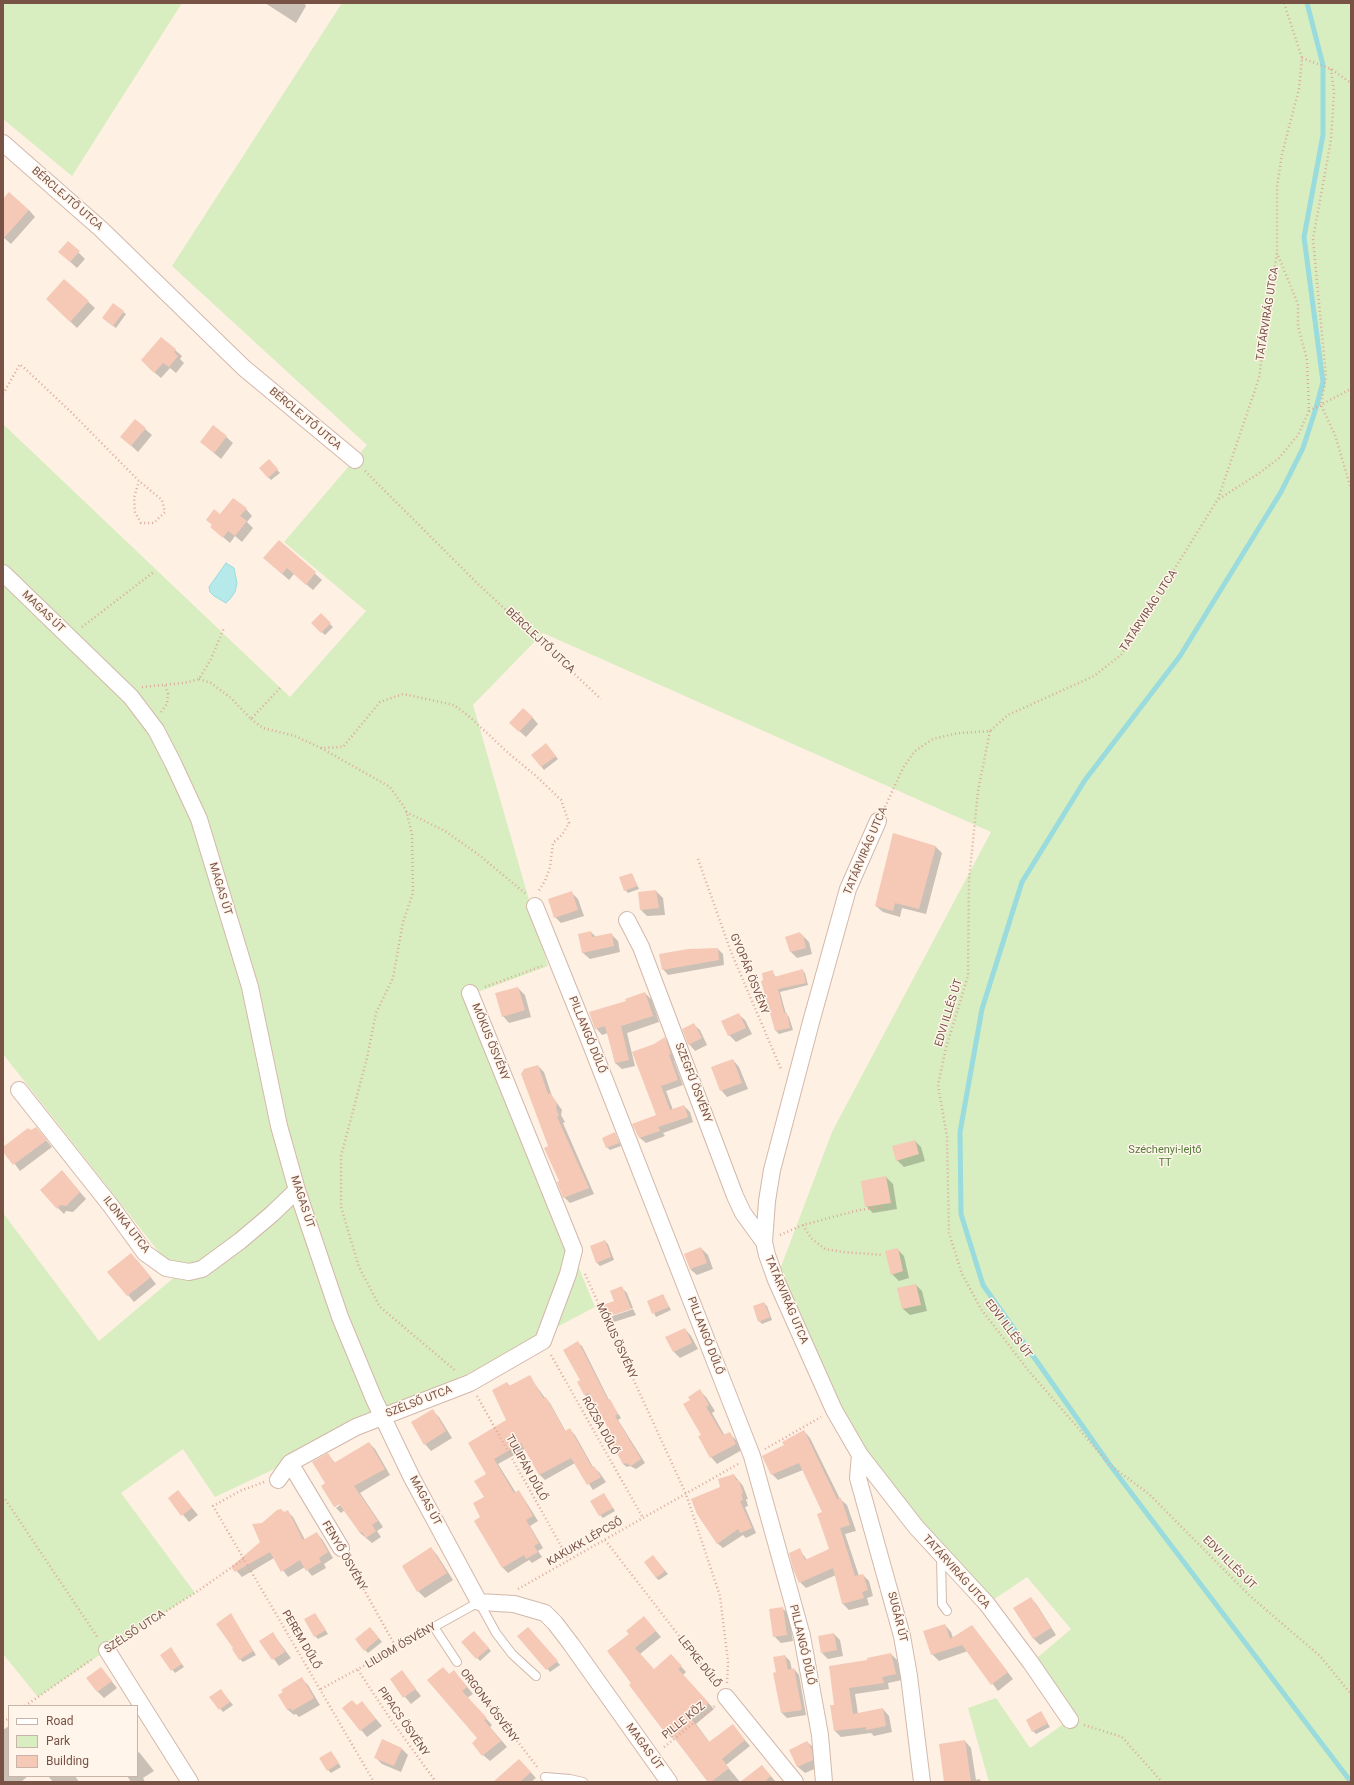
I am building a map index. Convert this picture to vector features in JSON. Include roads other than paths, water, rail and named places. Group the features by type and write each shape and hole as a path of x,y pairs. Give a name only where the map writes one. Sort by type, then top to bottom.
{"street":[{"name":"BÉRCLEJTŐ UTCA","path":"3,143 101,229 244,368 355,460"},
{"name":"MAGAS ÚT","path":"3,573 131,697 153,726 173,763 199,819 250,987 279,1126 297,1190 340,1317 412,1478 485,1603 514,1604 530,1607 545,1613 555,1623 669,1782"},
{"name":"TATÁRVIRÁG UTCA","path":"878,821 848,889 792,1092 772,1170 767,1201 764,1242 776,1280 834,1410 860,1455 916,1527 941,1556 987,1604 1031,1663 1070,1720"},
{"name":"PILLANGÓ DŰLŐ","path":"531,901 588,1037 752,1456 802,1636 820,1735 824,1782"},
{"name":"SZEGFŰ ÖSVÉNY","path":"627,920 646,962 743,1213 764,1242"},
{"name":"MÓKUS ÖSVÉNY","path":"470,993 574,1250 568,1274 543,1341"},
{"name":"ILONKA UTCA","path":"19,1090 111,1206 145,1253 166,1268 190,1272 202,1269 240,1241 272,1214 297,1190"},
{"name":"SZÉLSŐ UTCA","path":"278,1480 290,1463 356,1427 470,1383 543,1341"},
{"name":"SUGÁR ÚT","path":"860,1455 858,1478 902,1636 909,1676 922,1782"},
{"name":"FENYŐ ÖSVÉNY","path":"290,1463 341,1548"},
{"path":"107,1650 190,1782"},
{"name":"LEPKE DŰLŐ","path":"726,1697 795,1782"}],"lane":[{"path":"941,1556 942,1604 947,1611"},
{"name":"LILIOM ÖSVÉNY","path":"434,1627 485,1603"},
{"path":"485,1603 496,1633 512,1654 536,1676"},
{"name":"ORGONA ÖSVÉNY","path":"434,1627 457,1662"},
{"path":"544,1777 570,1779 583,1782"}],"water":[{"path":"226,563 234,568 237,583 235,592 226,603 214,596 210,592 209,587"}],"waterway":[{"path":"1307,3 1323,65 1323,135 1304,237 1323,382 1316,408 1303,448 1281,492 1180,656 1085,780 1022,882 982,1009 960,1132 961,1214 983,1285 1110,1465 1351,1782"}],"park label":[{"name":"Széchenyi-lejtő TT","path":"1165,1156"}]}
